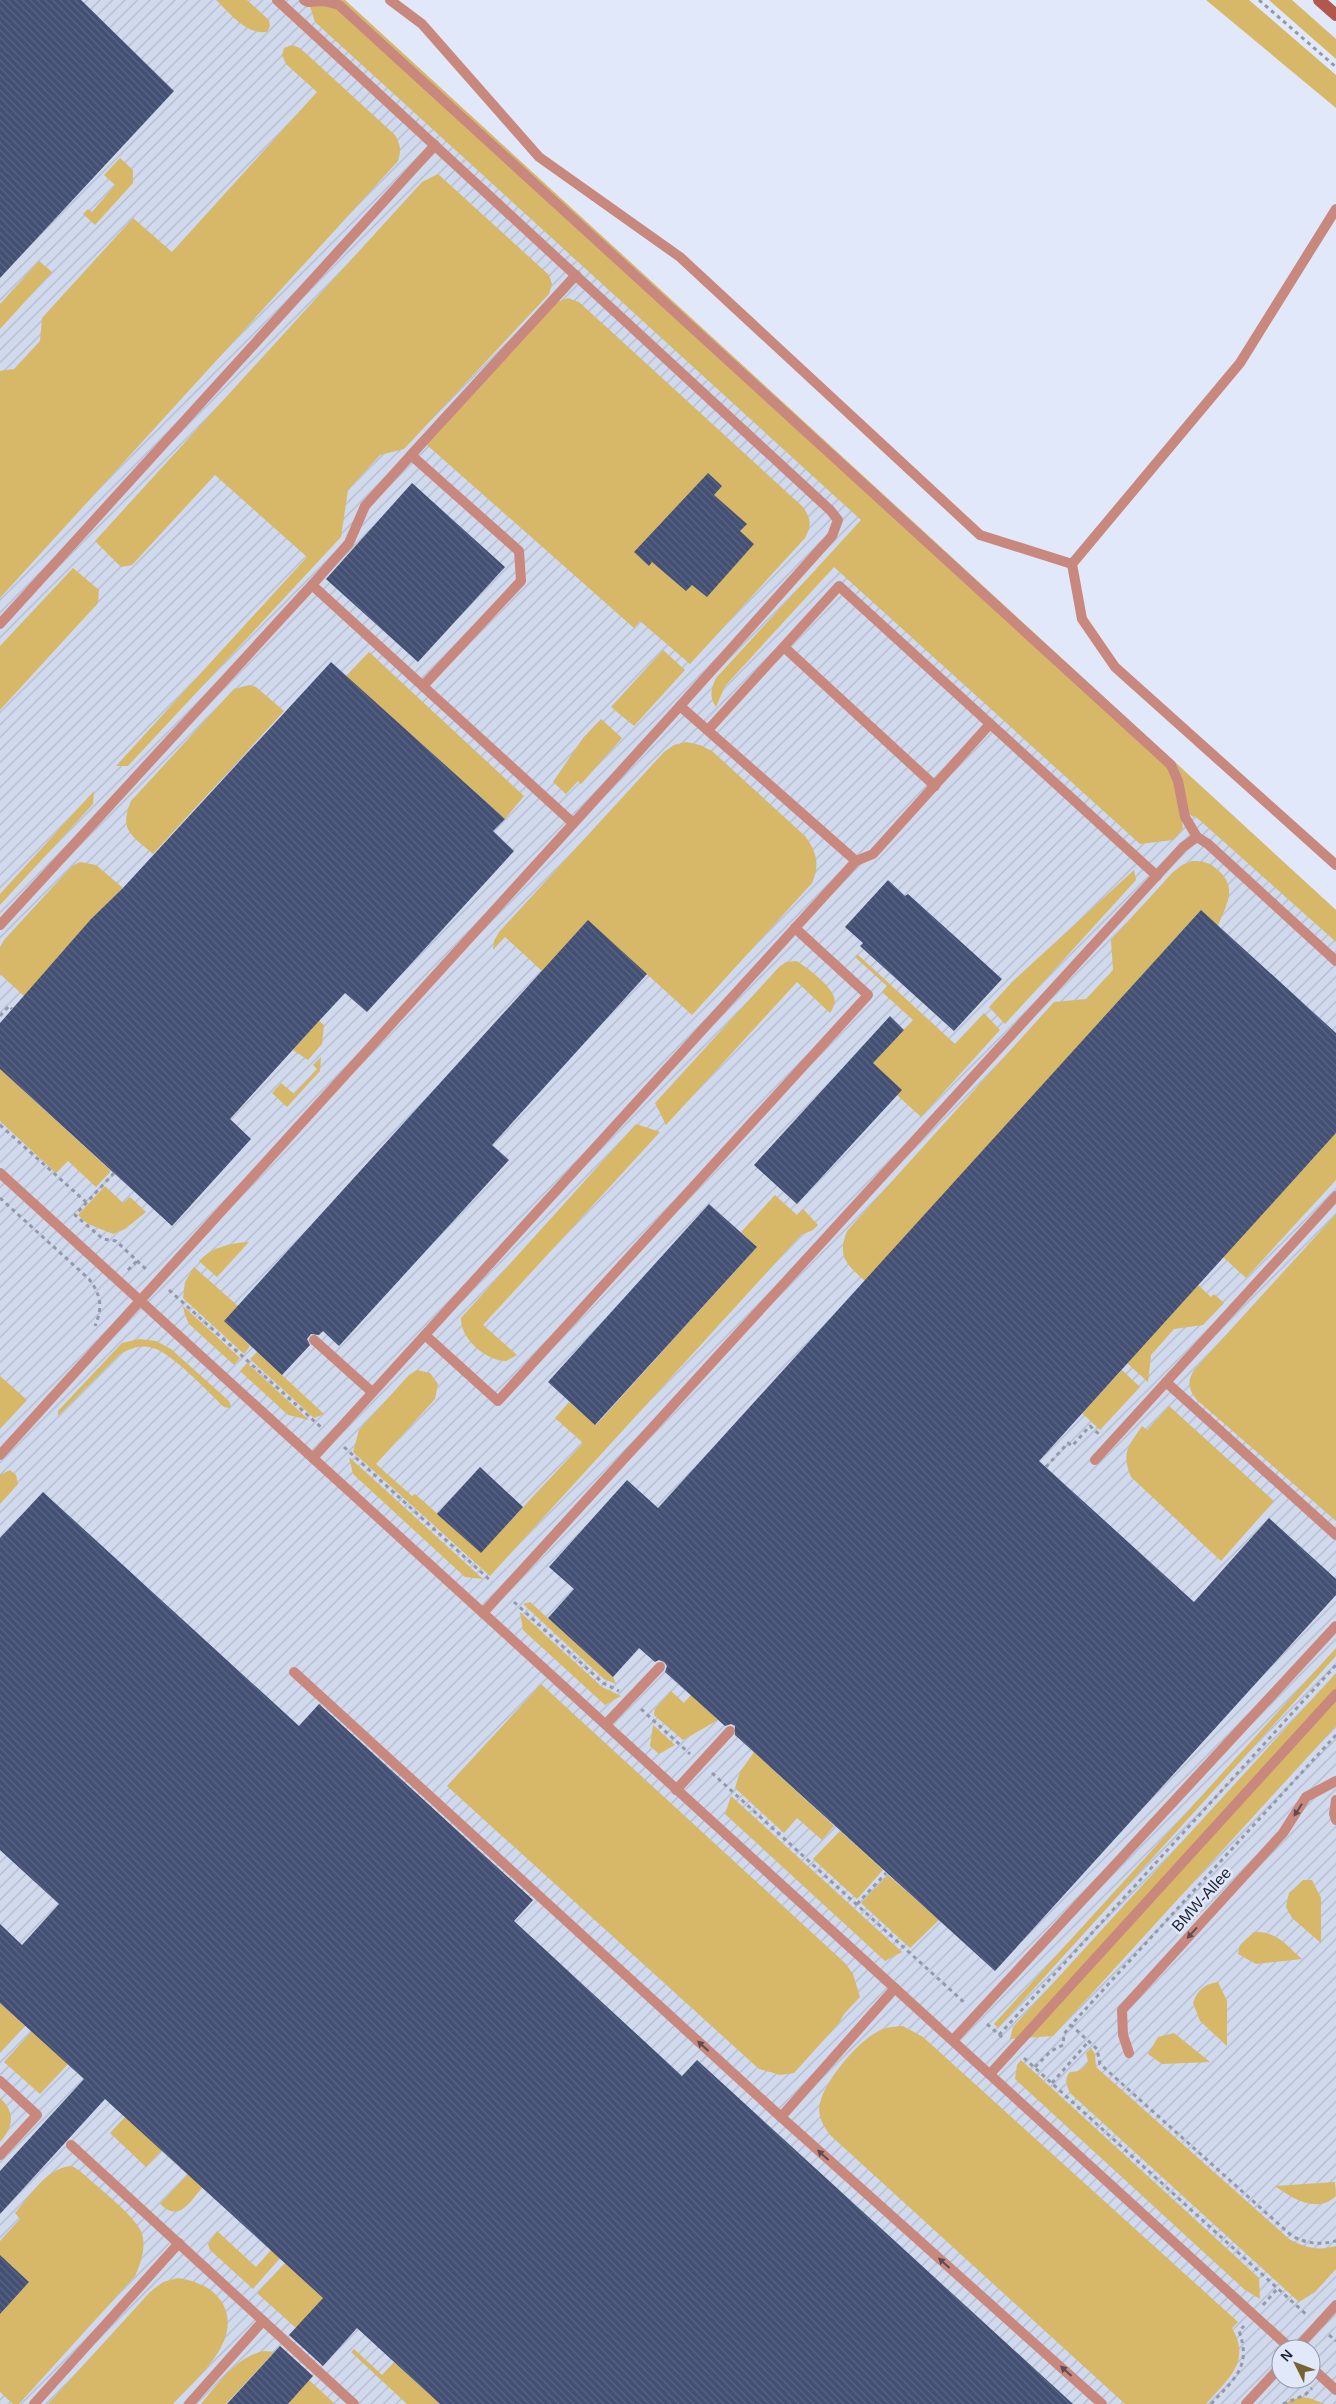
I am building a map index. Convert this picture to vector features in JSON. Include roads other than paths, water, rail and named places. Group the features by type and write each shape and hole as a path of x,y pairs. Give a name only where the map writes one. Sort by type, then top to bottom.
{"main road":[{"path":"1319,0 1336,15"}],"lane":[{"path":"0,1455 680,706 832,536 838,520 830,510 277,0"},
{"path":"304,0 308,2 324,1 339,5 1171,764 1178,781 1185,817 1197,837 1208,844 1336,961"},
{"path":"390,0 422,24 539,157 680,257 980,536 1072,564"},
{"path":"0,624 435,145"},
{"path":"1072,564 1240,363 1336,209"},
{"path":"0,925 349,543 365,506 576,275"},
{"path":"411,455 519,551 521,581 423,686"},
{"path":"1072,564 1082,618 1115,667 1336,866"},
{"path":"312,584 573,824"},
{"path":"708,730 839,586 1157,876"},
{"path":"784,647 935,786"},
{"path":"680,706 856,861"},
{"path":"313,1458 856,861 873,854 990,724"},
{"path":"483,1612 1183,847 1197,837"},
{"path":"425,1335 498,1401 868,995 795,928"},
{"path":"0,1172 676,1790 1281,2339"},
{"path":"1095,1460 1336,1196"},
{"path":"314,1340 372,1392"},
{"path":"1166,1382 1336,1535"},
{"path":"953,2040 1336,1626"},
{"path":"606,1724 660,1667"},
{"path":"294,1672 781,2117 1102,2404"},
{"path":"990,2074 1336,1694"},
{"path":"676,1790 730,1731"},
{"name":"BMW-Allee","path":"1130,2053 1123,2035 1122,2010 1283,1833 1306,1797 1336,1781"},
{"path":"1336,1800 1334,1814 1336,1820"},
{"path":"781,2117 895,1988"},
{"path":"0,2081 37,2114 0,2155"},
{"path":"71,2146 354,2404"},
{"path":"34,2404 179,2243"},
{"path":"1305,2339 1336,2305"},
{"path":"189,2404 263,2321"},
{"path":"1321,2376 1336,2390"},
{"path":"1246,2404 1271,2377"}]}
